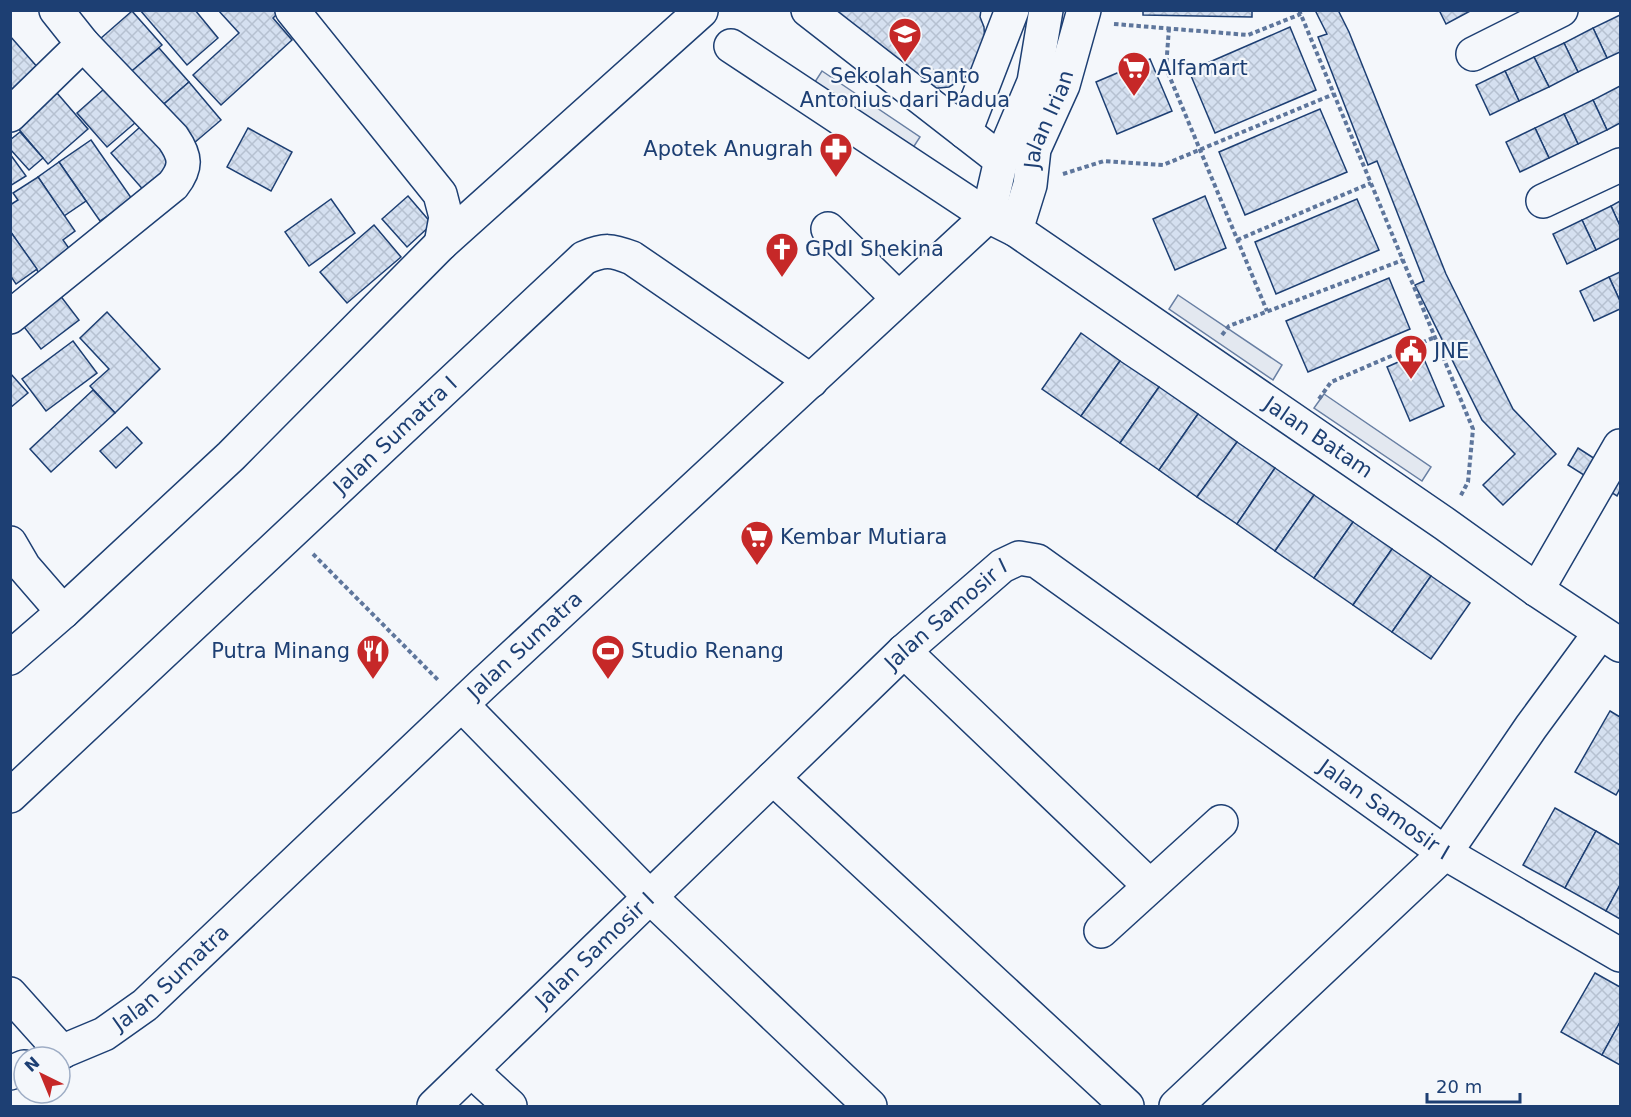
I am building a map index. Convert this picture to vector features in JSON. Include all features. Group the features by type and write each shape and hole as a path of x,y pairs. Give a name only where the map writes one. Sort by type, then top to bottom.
{"street":[{"path":"10,316 173,185 182,173 183,159 173,138 83,44 56,10"},
{"path":"292,10 440,194 446,218 441,244"},
{"path":"808,10 1001,160"},
{"path":"965,132 1012,10"},
{"name":"Jalan Irian","path":"1002,223 1001,160 1034,82 1046,10"},
{"path":"1473,54 1561,10"},
{"path":"10,658 63,612 231,456 441,244 701,11"},
{"name":"Jalan Irian","path":"1002,223 1030,185 1034,150 1063,85 1083,17"},
{"path":"10,115 83,44"},
{"name":"Jalan Batam","path":"731,46 1002,223 1610,639"},
{"path":"1543,201 1620,165"},
{"name":"Jalan Sumatra","path":"72,1047 104,1034 145,1005 898,298 1002,223"},
{"path":"828,229 898,298"},
{"name":"Jalan Sumatra I","path":"10,796 584,258 598,252 612,250 632,258 811,381"},
{"path":"1537,590 1620,446"},
{"path":"10,543 24,567 63,612"},
{"name":"Jalan Samosir I","path":"434,1107 904,651 1002,566 1019,558 1038,561 1445,853 1620,955"},
{"path":"1176,1107 1445,853 1531,727 1610,639"},
{"path":"904,651 1150,886"},
{"path":"462,705 650,897 870,1107"},
{"path":"773,778 1127,1107"},
{"path":"1101,931 1221,822"},
{"path":"10,993 49,1045"},
{"path":"472,1071 510,1107"}],"path":[{"path":"1083,17 1248,35 1300,12 1473,429 1468,482 1445,524"},
{"path":"1169,28 1166,68 1268,311"},
{"path":"1030,185 1104,161 1163,165 1334,94"},
{"path":"1238,240 1371,183"},
{"path":"1205,360 1229,326 1403,260"},
{"path":"1300,425 1331,382 1435,338"},
{"path":"292,532 462,705"}],"shaded area":[{"path":"822,71 920,137 909,154 811,88"},
{"path":"1178,295 1282,365 1273,380 1169,309"},
{"path":"1324,394 1431,467 1422,481 1314,408"}],"building":[{"path":"140,10 195,10 218,38 187,65"},
{"path":"218,10 281,10 273,18 292,40 221,105 193,75 239,33"},
{"path":"828,10 981,10 985,45 978,65 964,78 949,87 928,89"},
{"path":"1143,10 1252,10 1252,17 1143,15"},
{"path":"1315,10 1338,10 1349,32 1446,274 1513,409 1556,454 1503,505 1483,485 1515,454 1482,420 1415,285 1424,281 1377,161 1368,165 1318,37 1327,34"},
{"path":"1439,10 1472,10 1446,24"},
{"path":"132,11 162,45 130,73 100,39"},
{"path":"1620,15 1620,52 1607,58 1593,28"},
{"path":"1290,27 1316,90 1215,133 1189,71"},
{"path":"1593,28 1607,58 1578,72 1564,43"},
{"path":"10,36 39,69 10,95"},
{"path":"1564,43 1578,72 1549,87 1534,57"},
{"path":"159,48 189,82 151,115 121,80"},
{"path":"1534,57 1549,87 1519,101 1505,71"},
{"path":"1150,59 1172,111 1117,134 1096,82"},
{"path":"1505,71 1519,101 1490,115 1476,85"},
{"path":"113,81 143,116 107,147 77,113"},
{"path":"189,82 221,120 187,149 156,111"},
{"path":"1620,86 1620,123 1607,130 1593,100"},
{"path":"57,93 88,129 48,164 17,127"},
{"path":"1593,100 1607,130 1578,144 1564,114"},
{"path":"1320,109 1347,172 1245,215 1219,152"},
{"path":"1564,114 1578,144 1549,158 1535,128"},
{"path":"149,119 180,163 146,193 111,153"},
{"path":"248,128 292,152 271,191 227,167"},
{"path":"1535,128 1549,158 1520,172 1506,142"},
{"path":"20,132 43,158 29,170 10,149 10,140"},
{"path":"91,140 132,199 100,221 59,162"},
{"path":"10,154 26,176 10,186"},
{"path":"59,162 86,201 64,216 38,177"},
{"path":"38,177 75,231 63,240 73,254 41,276 10,231 10,205 18,200 13,193"},
{"path":"408,196 432,224 407,247 382,219"},
{"path":"1205,196 1226,248 1175,270 1153,219"},
{"path":"331,199 355,233 309,266 285,232"},
{"path":"1357,199 1379,250 1276,294 1255,242"},
{"path":"1620,201 1620,226 1611,206"},
{"path":"1611,206 1620,226 1620,238 1596,250 1582,220"},
{"path":"1582,220 1596,250 1567,264 1553,234"},
{"path":"374,225 401,257 347,303 320,272"},
{"path":"10,231 37,269 16,284 10,275"},
{"path":"1620,272 1620,301 1609,277"},
{"path":"1609,277 1620,301 1620,309 1594,321 1580,291"},
{"path":"1389,278 1410,329 1308,372 1286,321"},
{"path":"56,290 79,320 41,349 18,319"},
{"path":"107,312 160,369 115,413 90,386 109,369 80,338"},
{"path":"1081,333 1120,361 1081,416 1042,389"},
{"path":"73,341 97,373 46,411 22,379"},
{"path":"1421,352 1444,406 1410,421 1387,367"},
{"path":"1120,361 1159,387 1120,443 1081,416"},
{"path":"10,373 28,393 10,408"},
{"path":"1159,387 1198,414 1159,470 1120,443"},
{"path":"93,390 115,413 51,472 30,449"},
{"path":"1198,414 1237,442 1197,497 1159,470"},
{"path":"127,427 142,443 116,468 100,451"},
{"path":"1237,442 1275,468 1237,524 1197,497"},
{"path":"1578,448 1620,475 1620,490 1617,496 1568,465"},
{"path":"1275,468 1314,495 1275,551 1237,524"},
{"path":"1314,495 1353,522 1314,578 1275,551"},
{"path":"1353,522 1392,549 1353,605 1314,578"},
{"path":"1392,549 1431,576 1392,632 1353,605"},
{"path":"1431,576 1470,603 1431,659 1392,632"},
{"path":"1610,711 1620,717 1620,788 1616,795 1575,772"},
{"path":"1555,808 1596,831 1565,888 1523,865"},
{"path":"1596,831 1620,845 1620,885 1606,911 1565,888"},
{"path":"1620,885 1620,919 1606,911"},
{"path":"1595,973 1620,987 1620,1022 1602,1055 1561,1032"},
{"path":"1620,1022 1620,1065 1602,1055"}],"place":[{"name":"Sekolah Santo Antonius dari Padua","path":"905,63"},
{"name":"Alfamart","path":"1134,97"},
{"name":"Apotek Anugrah","path":"836,178"},
{"name":"GPdI Shekina","path":"782,278"},
{"name":"JNE","path":"1411,380"},
{"name":"Kembar Mutiara","path":"757,566"},
{"name":"Putra Minang","path":"373,680"},
{"name":"Studio Renang","path":"608,680"}]}
